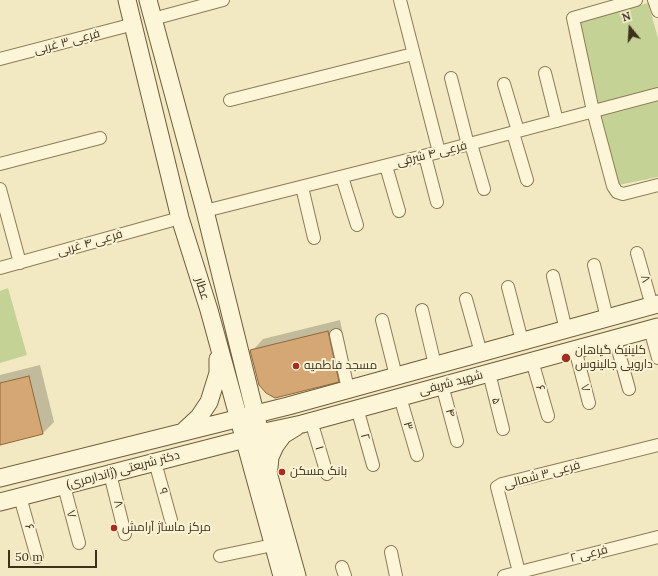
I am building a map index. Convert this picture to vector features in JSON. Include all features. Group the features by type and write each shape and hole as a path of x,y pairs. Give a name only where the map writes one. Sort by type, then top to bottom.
{"main road":[{"name":"عطار","path":"127,0 180,218 209,310 246,416 263,479 296,576"},
{"name":"عطار","path":"148,0 180,117 250,392 246,416"},
{"path":"157,122 180,117"},
{"name":"شهید شریفی","path":"246,416 288,406 655,305"},
{"path":"180,433 192,425 209,402 218,373 218,356 209,310"},
{"name":"شهید شریفی","path":"252,436 654,328"},
{"path":"250,392 268,402 288,406"},
{"name":"دکتر شریعتی (ژاندارمری)","path":"0,478 246,416"},
{"path":"210,448 230,449 240,455 263,479 275,446 283,435 306,422"},
{"name":"دکتر شریعتی (ژاندارمری)","path":"0,502 252,436"},
{"path":"138,444 149,463"},
{"name":"عطار","path":"263,479 273,545 282,576"}],"street":[{"path":"153,19 223,0"},
{"path":"400,0 439,152"},
{"path":"636,0 620,2 573,18 593,111 613,186 617,192 623,194 658,185"},
{"path":"654,0 658,11"},
{"name":"فرعی ۳ غربی","path":"0,59 134,24"},
{"path":"230,100 413,54"},
{"path":"545,73 557,121"},
{"path":"450,78 484,189"},
{"path":"504,84 527,180"},
{"name":"فرعی ۴ شرقی","path":"204,211 425,156 658,94"},
{"path":"0,164 100,138"},
{"path":"425,156 437,202"},
{"path":"386,166 399,211"},
{"path":"342,177 357,225"},
{"path":"302,187 314,238"},
{"path":"0,189 20,263"},
{"name":"فرعی ۴ غربی","path":"0,268 180,218"},
{"name":"۸","path":"637,253 655,305"},
{"path":"594,265 607,318"},
{"path":"553,276 566,330"},
{"path":"508,287 522,342"},
{"path":"466,299 481,353"},
{"path":"422,310 435,365"},
{"path":"382,320 396,376"},
{"path":"654,328 658,358"},
{"path":"336,335 348,389"},
{"path":"614,339 629,389"},
{"name":"۷","path":"575,349 589,403"},
{"name":"۶","path":"532,361 548,416"},
{"name":"۵","path":"489,373 504,429"},
{"name":"۴","path":"442,385 458,441"},
{"name":"۳","path":"400,397 417,455"},
{"name":"۲","path":"357,408 373,465"},
{"name":"۱","path":"306,422 327,474"},
{"name":"فرعی ۳ شمالی","path":"519,572 497,487 502,484 654,446"},
{"name":"۹","path":"149,463 171,520"},
{"name":"۸","path":"110,474 125,534"},
{"name":"۷","path":"64,486 79,543"},
{"name":"۶","path":"20,497 37,557"},
{"name":"فرعی ۲","path":"504,576 658,537"},
{"path":"220,556 273,545"},
{"path":"391,552 396,576"}],"green space":[{"path":"648,3 658,38 658,177 618,185 579,22"},
{"path":"8,288 27,355 0,363 0,291"}],"building":[{"name":"مسجد فاطمیه","path":"328,331 339,382 275,398 266,393 259,385 250,350"},
{"path":"29,376 43,434 0,445 0,383"}],"place":[{"name":"کلینیک گیاهان دارویی جالینوس","path":"566,358"},
{"name":"مسجد فاطمیه","path":"296,366"},
{"name":"بانک مسکن","path":"282,472"},
{"name":"مرکز ماساژ آرامش","path":"114,528"}]}
